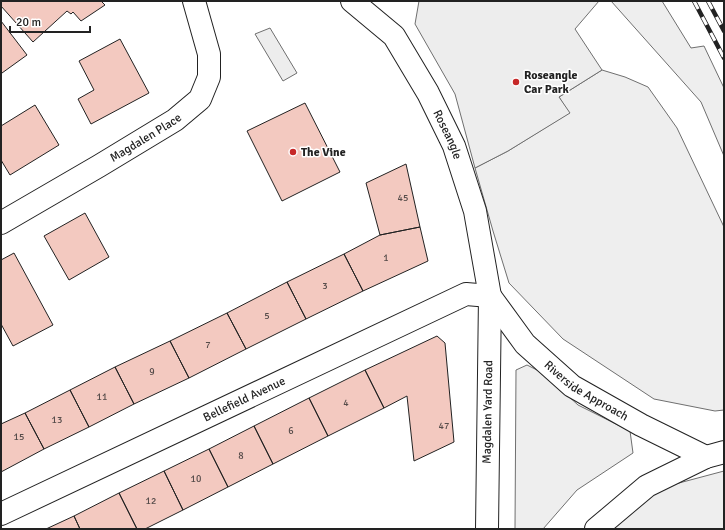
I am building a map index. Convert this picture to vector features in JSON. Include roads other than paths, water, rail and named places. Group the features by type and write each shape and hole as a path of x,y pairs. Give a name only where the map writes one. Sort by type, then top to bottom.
{"street":[{"name":"Magdalen Place","path":"1,223 175,120 200,99 209,77 209,54 194,1"},
{"name":"Roseangle","path":"352,1 394,36 428,93 454,146 476,211 490,296"},
{"name":"Bellefield Avenue","path":"1,514 466,294 490,296"},
{"name":"Riverside Approach","path":"490,296 525,344 572,386 641,425 715,454"},
{"name":"Magdalen Yard Road","path":"487,529 490,296"},
{"name":"Riverside Approach","path":"596,529 647,486 715,454"}],"railway":[{"path":"694,1 724,58"},
{"path":"708,1 724,31"}],"place":[{"name":"Roseangle Car Park","path":"516,82"},
{"name":"The Vine","path":"293,152"}]}
